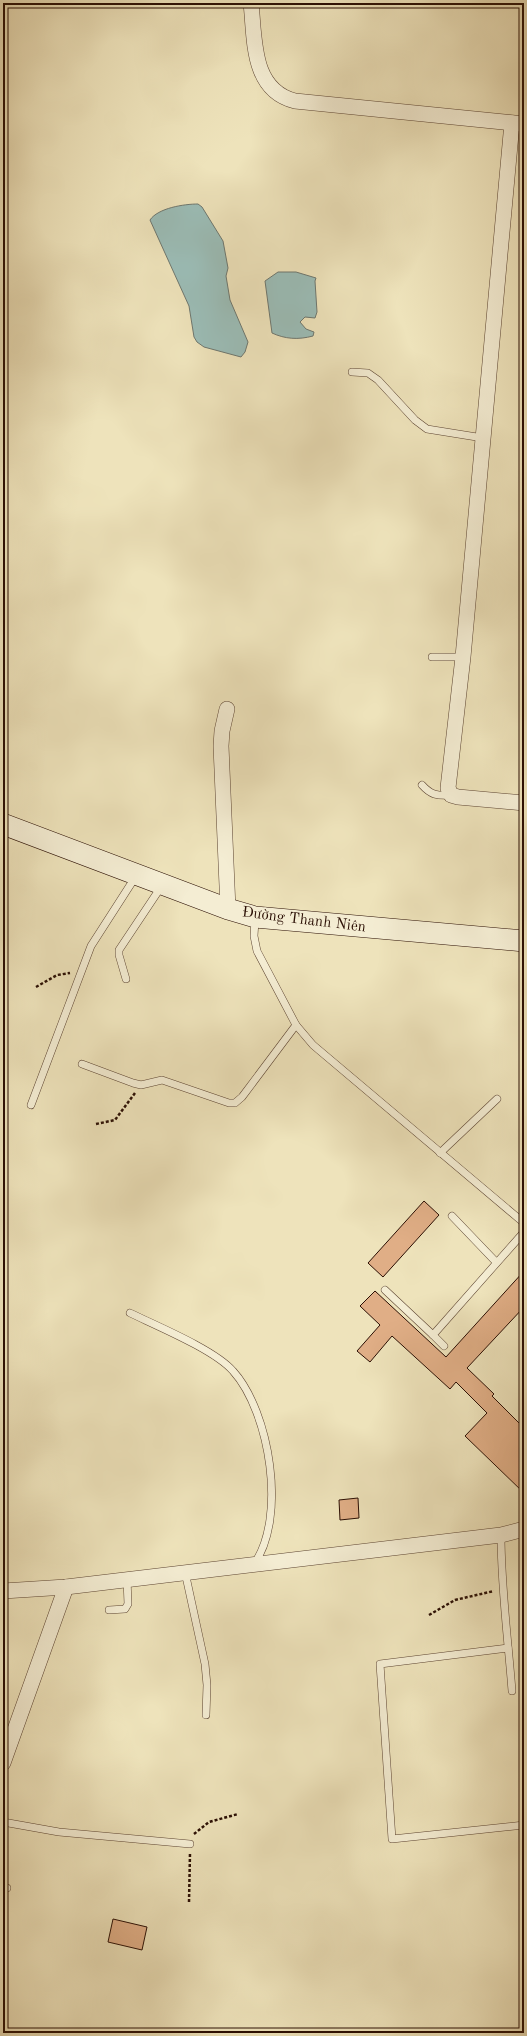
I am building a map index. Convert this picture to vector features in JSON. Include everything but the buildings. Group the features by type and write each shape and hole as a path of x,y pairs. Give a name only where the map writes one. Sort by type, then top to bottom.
{"main road":[{"name":"Đường Thanh Niên","path":"3,824 228,909 255,917 524,941"}],"street":[{"path":"252,3 259,68 266,83 281,96 295,101 518,124 483,438 463,657 448,788 451,795 458,797 524,803"},
{"path":"227,709 222,731 221,746 228,909"},
{"path":"3,1591 66,1587 501,1535 524,1529"},
{"path":"3,1763 66,1587"}],"lane":[{"path":"352,372 368,373 378,380 414,420 428,430 483,438"},
{"path":"432,657 463,657"},
{"path":"422,785 430,794 440,796 451,795"},
{"path":"31,1105 56,1043 91,946 137,875"},
{"path":"126,979 119,956 119,950 162,884"},
{"path":"255,917 254,936 257,951 296,1025 313,1046 524,1223"},
{"path":"82,1064 141,1085 162,1080 229,1103 235,1103 242,1097 296,1025"},
{"path":"440,1153 497,1099"},
{"path":"452,1216 496,1262"},
{"path":"433,1335 524,1232"},
{"path":"385,1290 444,1346"},
{"path":"130,1313 214,1356 233,1370 249,1392 266,1444 272,1504 270,1526 262,1553 254,1564"},
{"path":"501,1535 501,1573 512,1691"},
{"path":"185,1572 205,1664 207,1685 206,1715"},
{"path":"109,1610 125,1609 128,1604 127,1579"},
{"path":"508,1648 380,1664 392,1839 524,1825"},
{"path":"3,1822 60,1832 190,1844"}],"path":[{"path":"36,987 57,975 81,971"},
{"path":"96,1124 115,1120 141,1085"},
{"path":"429,1615 455,1600 486,1594 503,1587"}],"water":[{"path":"198,204 202,207 223,241 228,268 226,276 230,300 248,342 245,352 241,357 204,347 197,342 194,337 189,306 150,220 159,212 165,210 179,206"},
{"path":"278,272 296,272 316,278 317,312 315,318 305,317 300,322 306,329 314,332 313,336 292,338 282,337 272,333 265,281"}]}
